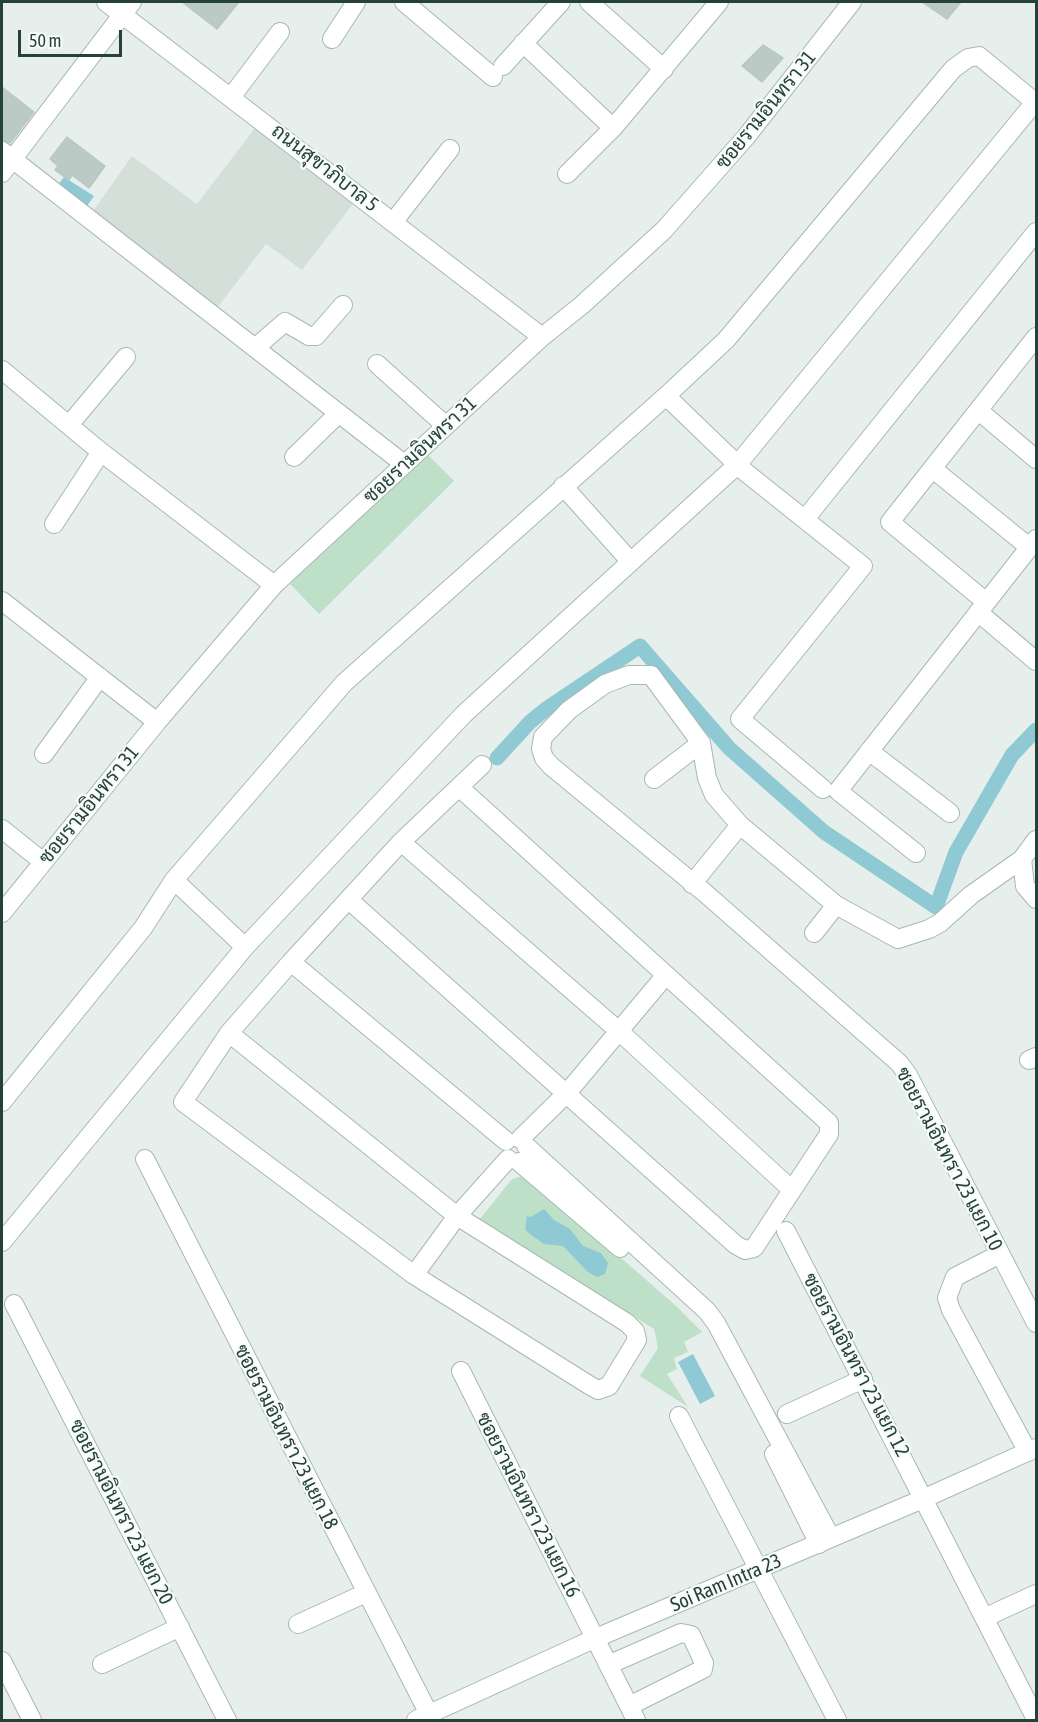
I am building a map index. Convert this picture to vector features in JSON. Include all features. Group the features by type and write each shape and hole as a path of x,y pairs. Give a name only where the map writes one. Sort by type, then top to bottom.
{"street":[{"name":"ถนนสุขาภิบาล 5","path":"106,2 127,8 232,96 542,337"},
{"path":"332,39 356,2"},
{"path":"404,2 498,71 561,2"},
{"path":"589,2 664,69"},
{"name":"ซอยรามอินทรา 31","path":"2,913 157,722 274,585 542,337 582,305 679,213 746,137 852,2"},
{"path":"567,174 613,128 664,69 711,4"},
{"path":"127,8 5,161 255,348 404,464"},
{"path":"232,96 280,32"},
{"path":"523,43 613,128"},
{"path":"2,1102 143,928 174,880 344,683 726,340 962,61 979,56 1036,102 737,465 464,714 245,947 2,1242"},
{"path":"394,221 450,149"},
{"path":"805,519 1036,232"},
{"path":"255,348 285,322 309,336 316,336 343,305"},
{"path":"1036,337 890,522 982,607 1036,661"},
{"path":"69,425 126,357"},
{"path":"377,364 446,426"},
{"path":"2,370 101,453 274,585"},
{"path":"666,396 737,465 863,566 740,719 823,789"},
{"path":"979,411 1036,459"},
{"path":"294,456 339,413"},
{"path":"54,524 101,453"},
{"path":"916,853 838,791 1033,543 933,469"},
{"path":"563,486 631,562"},
{"path":"2,601 157,722"},
{"name":"ซอยรามอินทรา 23 แยก 10","path":"701,743 651,675 641,673 605,684 569,710 543,737 541,748 544,758 551,766 698,888 899,1063 908,1075 1036,1323"},
{"path":"44,754 100,677"},
{"path":"654,779 701,743 706,778 714,795 740,825 836,905 891,938 903,939 940,923 970,895 1022,859 1036,840"},
{"path":"869,751 950,813"},
{"path":"229,1033 457,1216 635,1331 637,1340 609,1386 598,1390 414,1275 183,1102 229,1033 291,962 401,842 482,765"},
{"path":"349,900 736,1245 745,1250 754,1248 829,1134 829,1123 459,787"},
{"path":"698,888 740,825"},
{"path":"2,829 42,861"},
{"path":"401,842 620,1032 792,1190"},
{"path":"1022,859 1025,886 1036,899"},
{"path":"174,880 245,947"},
{"path":"814,933 836,905"},
{"path":"291,962 712,1317 825,1541"},
{"path":"414,1275 457,1216 620,1032 665,976"},
{"name":"ซอยรามอินทรา 23 แยก 18","path":"144,1159 366,1593 426,1719"},
{"name":"ซอยรามอินทรา 23 แยก 12","path":"786,1231 926,1498 1036,1719"},
{"path":"1000,1254 955,1277 947,1298 951,1310 1032,1450"},
{"name":"ซอยรามอินทรา 23 แยก 20","path":"14,1304 227,1720"},
{"name":"ซอยรามอินทรา 23 แยก 16","path":"461,1371 632,1713"},
{"path":"787,1414 863,1379"},
{"path":"679,1416 837,1720"},
{"name":"Soi Ram Intra 23","path":"426,1719 596,1638 926,1498 1032,1450"},
{"path":"298,1624 366,1593"},
{"path":"986,1617 1036,1594"},
{"path":"102,1664 180,1627"},
{"path":"608,1665 681,1633 691,1635 705,1663 703,1669 632,1713"},
{"path":"2,1661 32,1720"}],"shaded area":[{"path":"255,128 353,204 302,270 266,244 217,308 91,214 132,156 197,204"}],"green space":[{"path":"425,452 454,481 319,614 290,584"},
{"path":"526,1175 675,1305 702,1332 684,1342 688,1352 674,1358 677,1369 667,1374 688,1407 640,1376 658,1348 654,1329 479,1220 512,1179"}],"water":[{"path":"64,177 94,196 87,206 58,185"},
{"path":"544,1209 554,1220 570,1229 583,1246 601,1253 608,1263 605,1274 597,1277 588,1272 563,1246 544,1244 525,1229 527,1216 531,1217"},
{"path":"693,1354 715,1396 700,1404 678,1362"}],"building":[{"path":"182,2 239,2 217,29"},
{"path":"922,2 961,2 947,19"},
{"path":"763,45 783,58 762,82 742,66"},
{"path":"2,87 34,112 10,143 2,140"},
{"path":"67,137 105,166 89,188 72,175 69,180 55,170 58,166 50,159"}],"waterway":[{"path":"497,758 530,722 546,709 640,646 729,748 824,832 936,907 956,852 1012,755 1036,730"}]}
